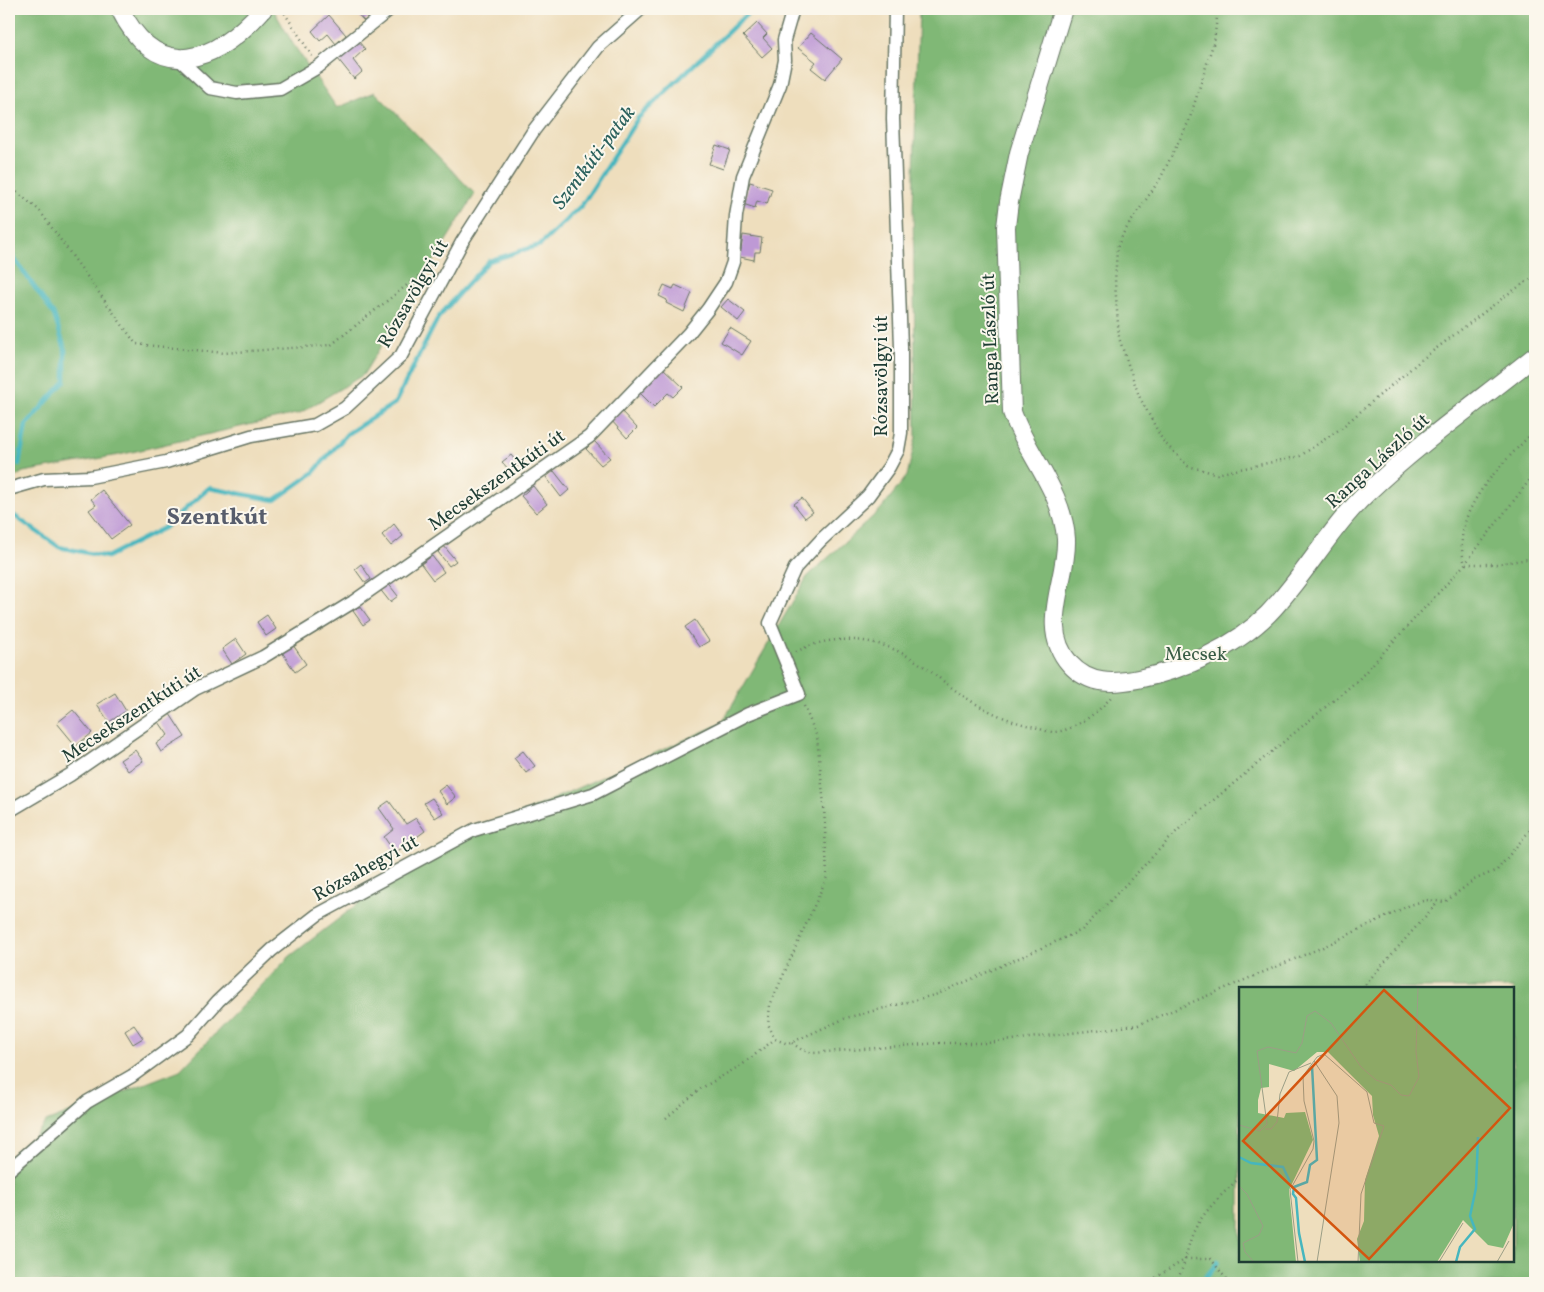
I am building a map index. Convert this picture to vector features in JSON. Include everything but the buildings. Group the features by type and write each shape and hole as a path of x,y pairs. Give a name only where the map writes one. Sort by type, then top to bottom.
{"main road":[{"path":"120,9 128,26 141,42 157,54 178,58 202,56 220,47 236,36 263,9"},
{"name":"Ranga László út","path":"1062,9 1019,153 1009,202 1006,236 1011,315 1012,412 1017,427 1058,503 1064,522 1065,555 1054,616 1061,651 1070,664 1083,676 1095,681 1126,681 1180,666 1226,646 1247,633 1269,613 1340,520 1368,492 1408,456 1535,356"}],"street":[{"path":"178,58 210,88 237,92 280,89 318,67 390,9"},
{"name":"Rózsavölgyi út","path":"9,489 44,479 90,477 166,462 251,436 315,425 345,408 401,356 462,242 539,122 598,47 641,9"},
{"name":"Mecsekszentkúti út","path":"9,811 70,775 195,688 263,657 353,602 589,437 688,334 726,282 733,262 736,216 743,176 780,84 785,60 784,40 793,9"},
{"name":"Rózsavölgyi út","path":"798,694 770,623 795,568 868,496 898,450 901,433 901,347 894,119 895,9"},
{"name":"Rózsahegyi út","path":"9,1170 86,1102 132,1076 188,1034 218,1001 272,950 317,915 474,830 593,794 748,714 798,694"}],"path":[{"path":"282,9 318,67"},
{"path":"1218,9 1214,41 1189,121 1160,179 1124,232 1117,248 1115,283 1120,338 1128,363 1139,396 1163,441 1188,466 1218,474 1300,456 1340,429 1421,360 1508,294 1535,276"},
{"path":"9,186 39,210 136,344 224,353 332,345 439,261"},
{"path":"1465,564 1461,553 1462,529 1478,494 1496,471 1535,430"},
{"path":"798,694 817,737 824,805 827,877 770,1005 768,1024 775,1039 788,1044 846,1018 938,994 1082,930 1180,828 1358,680 1465,564 1535,473"},
{"path":"1465,564 1497,564 1535,558"},
{"path":"784,658 804,648 827,641 851,639 884,646 909,656 961,694 1013,721 1054,732 1082,722 1102,708 1126,681"},
{"path":"792,1043 802,1050 813,1053 939,1043 987,1043 1138,1025 1323,947 1410,905 1426,900 1445,902 1474,880 1497,870 1535,824"},
{"path":"1363,987 1438,902"},
{"path":"666,1118 700,1089 743,1064 775,1039"},
{"path":"1175,1283 1186,1259 1194,1230 1212,1206 1239,1178"},
{"path":"1147,1283 1186,1259 1211,1259 1229,1283"}],"green space":[{"path":"9,9 273,9 293,44 337,108 375,92 475,194 363,375 300,413 119,455 23,472 9,481"},
{"name":"Mecsek","path":"919,9 1535,9 1535,1283 9,1283 9,1167 46,1122 180,1070 289,957 411,863 722,723 807,577 881,509 907,476 916,437 913,207"}],"waterway":[{"name":"Szentkúti-patak","path":"9,512 59,547 107,557 164,528 209,488 275,500 313,473 347,434 395,403 438,318 461,291 489,261 540,245 582,205 638,118 752,9"},
{"path":"9,251 54,315 65,349 65,381 26,425 19,464"},
{"path":"1201,1283 1218,1262"}],"district":[{"name":"Szentkút","path":"217,516"}]}
